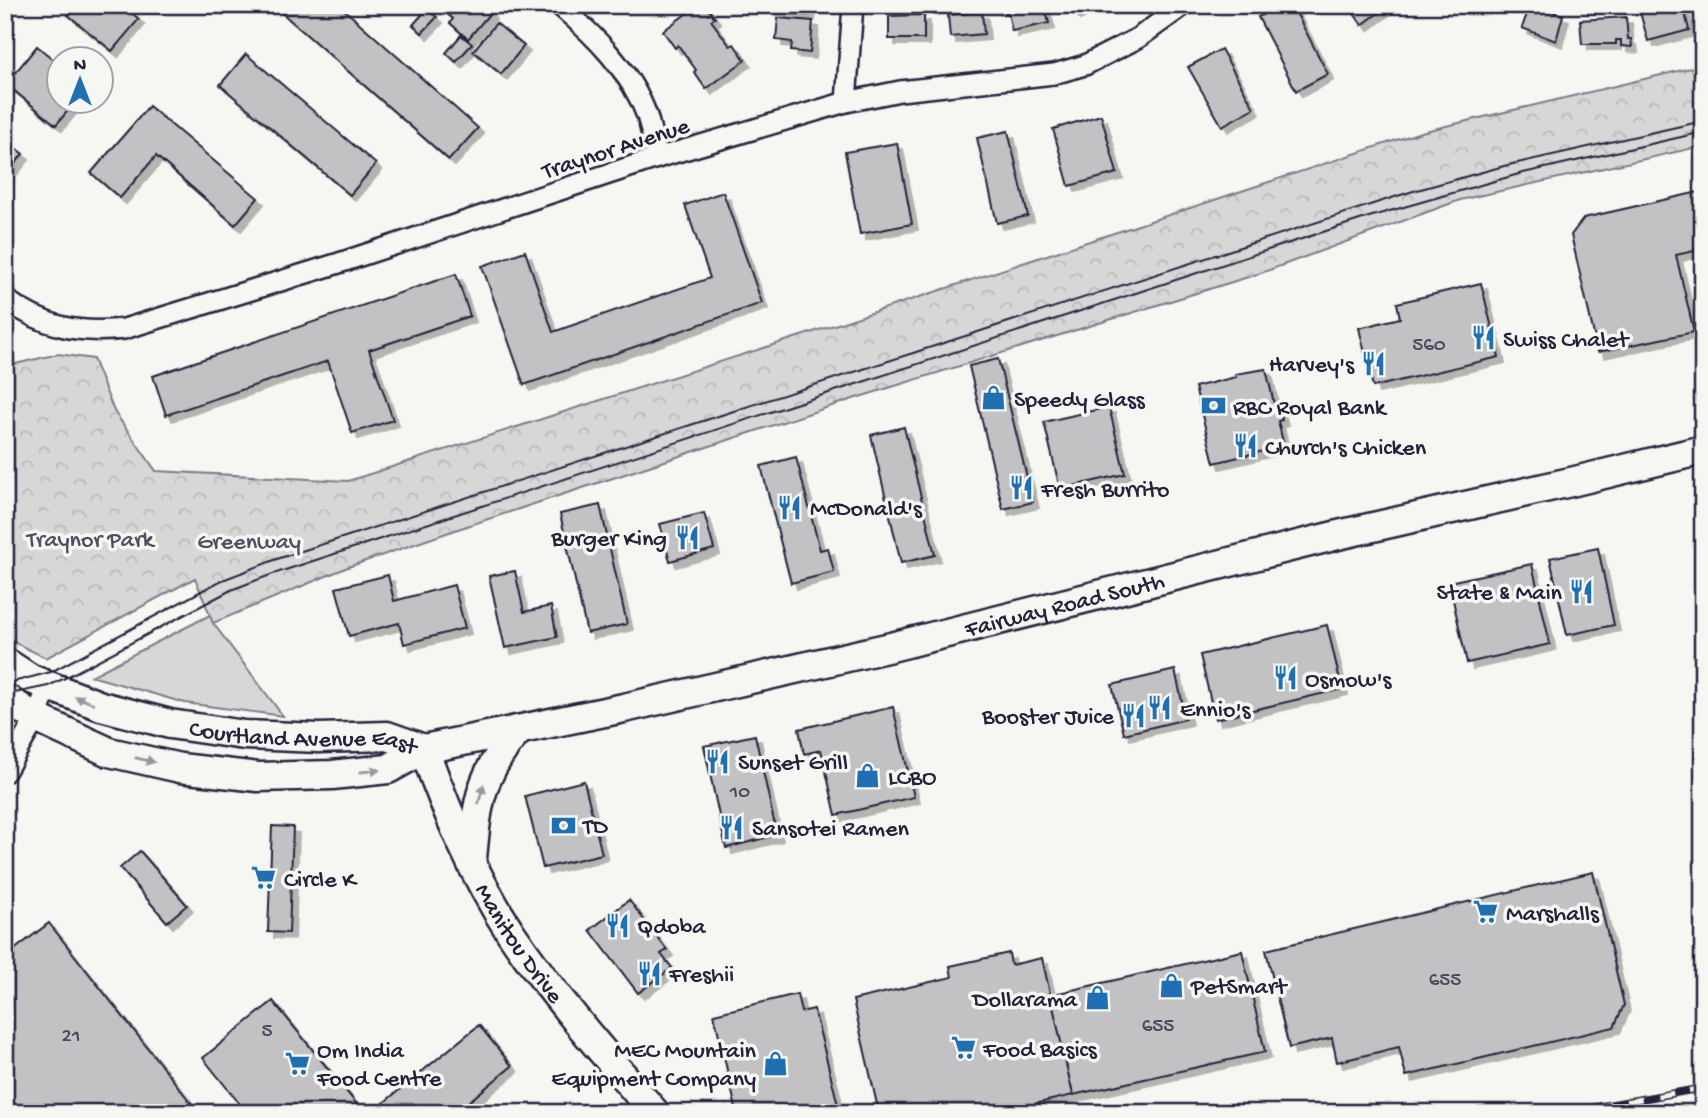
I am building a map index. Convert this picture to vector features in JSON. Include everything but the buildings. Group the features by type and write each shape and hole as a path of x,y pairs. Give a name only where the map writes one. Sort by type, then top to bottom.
{"main road":[{"name":"Fairway Road South","path":"425,749 891,647 1338,535 1703,450"},
{"name":"Courtland Avenue East","path":"5,662 31,679 101,706 170,724 244,735 387,736 425,749"},
{"name":"Courtland Avenue East","path":"5,698 36,718 109,752 180,768 258,778 332,775 388,769 425,749"},
{"path":"472,862 480,792 493,762 519,730"},
{"name":"Manitou Drive","path":"425,749 438,788 472,862 511,932 557,995 655,1113"}],"street":[{"path":"559,5 606,50 633,86 646,114 657,159"},
{"path":"846,102 853,5"},
{"name":"Traynor Avenue","path":"5,299 26,315 57,326 87,331 124,329 336,264 657,159 846,102 900,91 1054,74 1085,65 1138,38 1184,5"},
{"path":"5,772 36,718 48,686"}],"green space":[{"name":"Greenway","path":"1703,65 1703,146 1460,200 1261,273 856,398 461,528 348,567 213,623 195,578 46,658 5,638 5,369 11,365 58,354 93,359 114,411 156,471 348,481 804,335 1421,132"},
{"path":"210,615 213,623 283,716 185,703 91,676"}],"tram line":[{"path":"5,684 51,672 220,581 277,559 1410,192 1504,166 1703,121"},
{"path":"5,695 48,686 231,590 273,574 1369,217 1519,174 1703,132"}],"railway":[{"path":"1563,1113 1703,1088"}],"place":[{"name":"Swiss Chalet","path":"1483,338"},
{"name":"Harvey's","path":"1374,363"},
{"name":"Speedy Glass","path":"994,398"},
{"name":"RBC Royal Bank","path":"1213,406"},
{"name":"Church's Chicken","path":"1245,446"},
{"name":"Fresh Burrito","path":"1021,488"},
{"name":"McDonald's","path":"790,507"},
{"name":"Burger King","path":"687,537"},
{"name":"State & Main","path":"1582,591"},
{"name":"Osmow's","path":"1285,678"},
{"name":"Ennio's","path":"1160,708"},
{"name":"Booster Juice","path":"1134,715"},
{"name":"Sunset Grill","path":"718,761"},
{"name":"LCBO","path":"868,776"},
{"name":"TD","path":"563,825"},
{"name":"Sansotei Ramen","path":"732,827"},
{"name":"Circle K","path":"264,878"},
{"name":"Marshalls","path":"1486,912"},
{"name":"Qdoba","path":"617,925"},
{"name":"Freshii","path":"649,973"},
{"name":"PetSmart","path":"1171,985"},
{"name":"Dollarama","path":"1097,998"},
{"name":"Food Basics","path":"963,1048"},
{"name":"Om India Food Centre","path":"297,1063"},
{"name":"MEC Mountain Equipment Company","path":"776,1063"}],"park label":[{"name":"Traynor Park","path":"90,538"}]}
